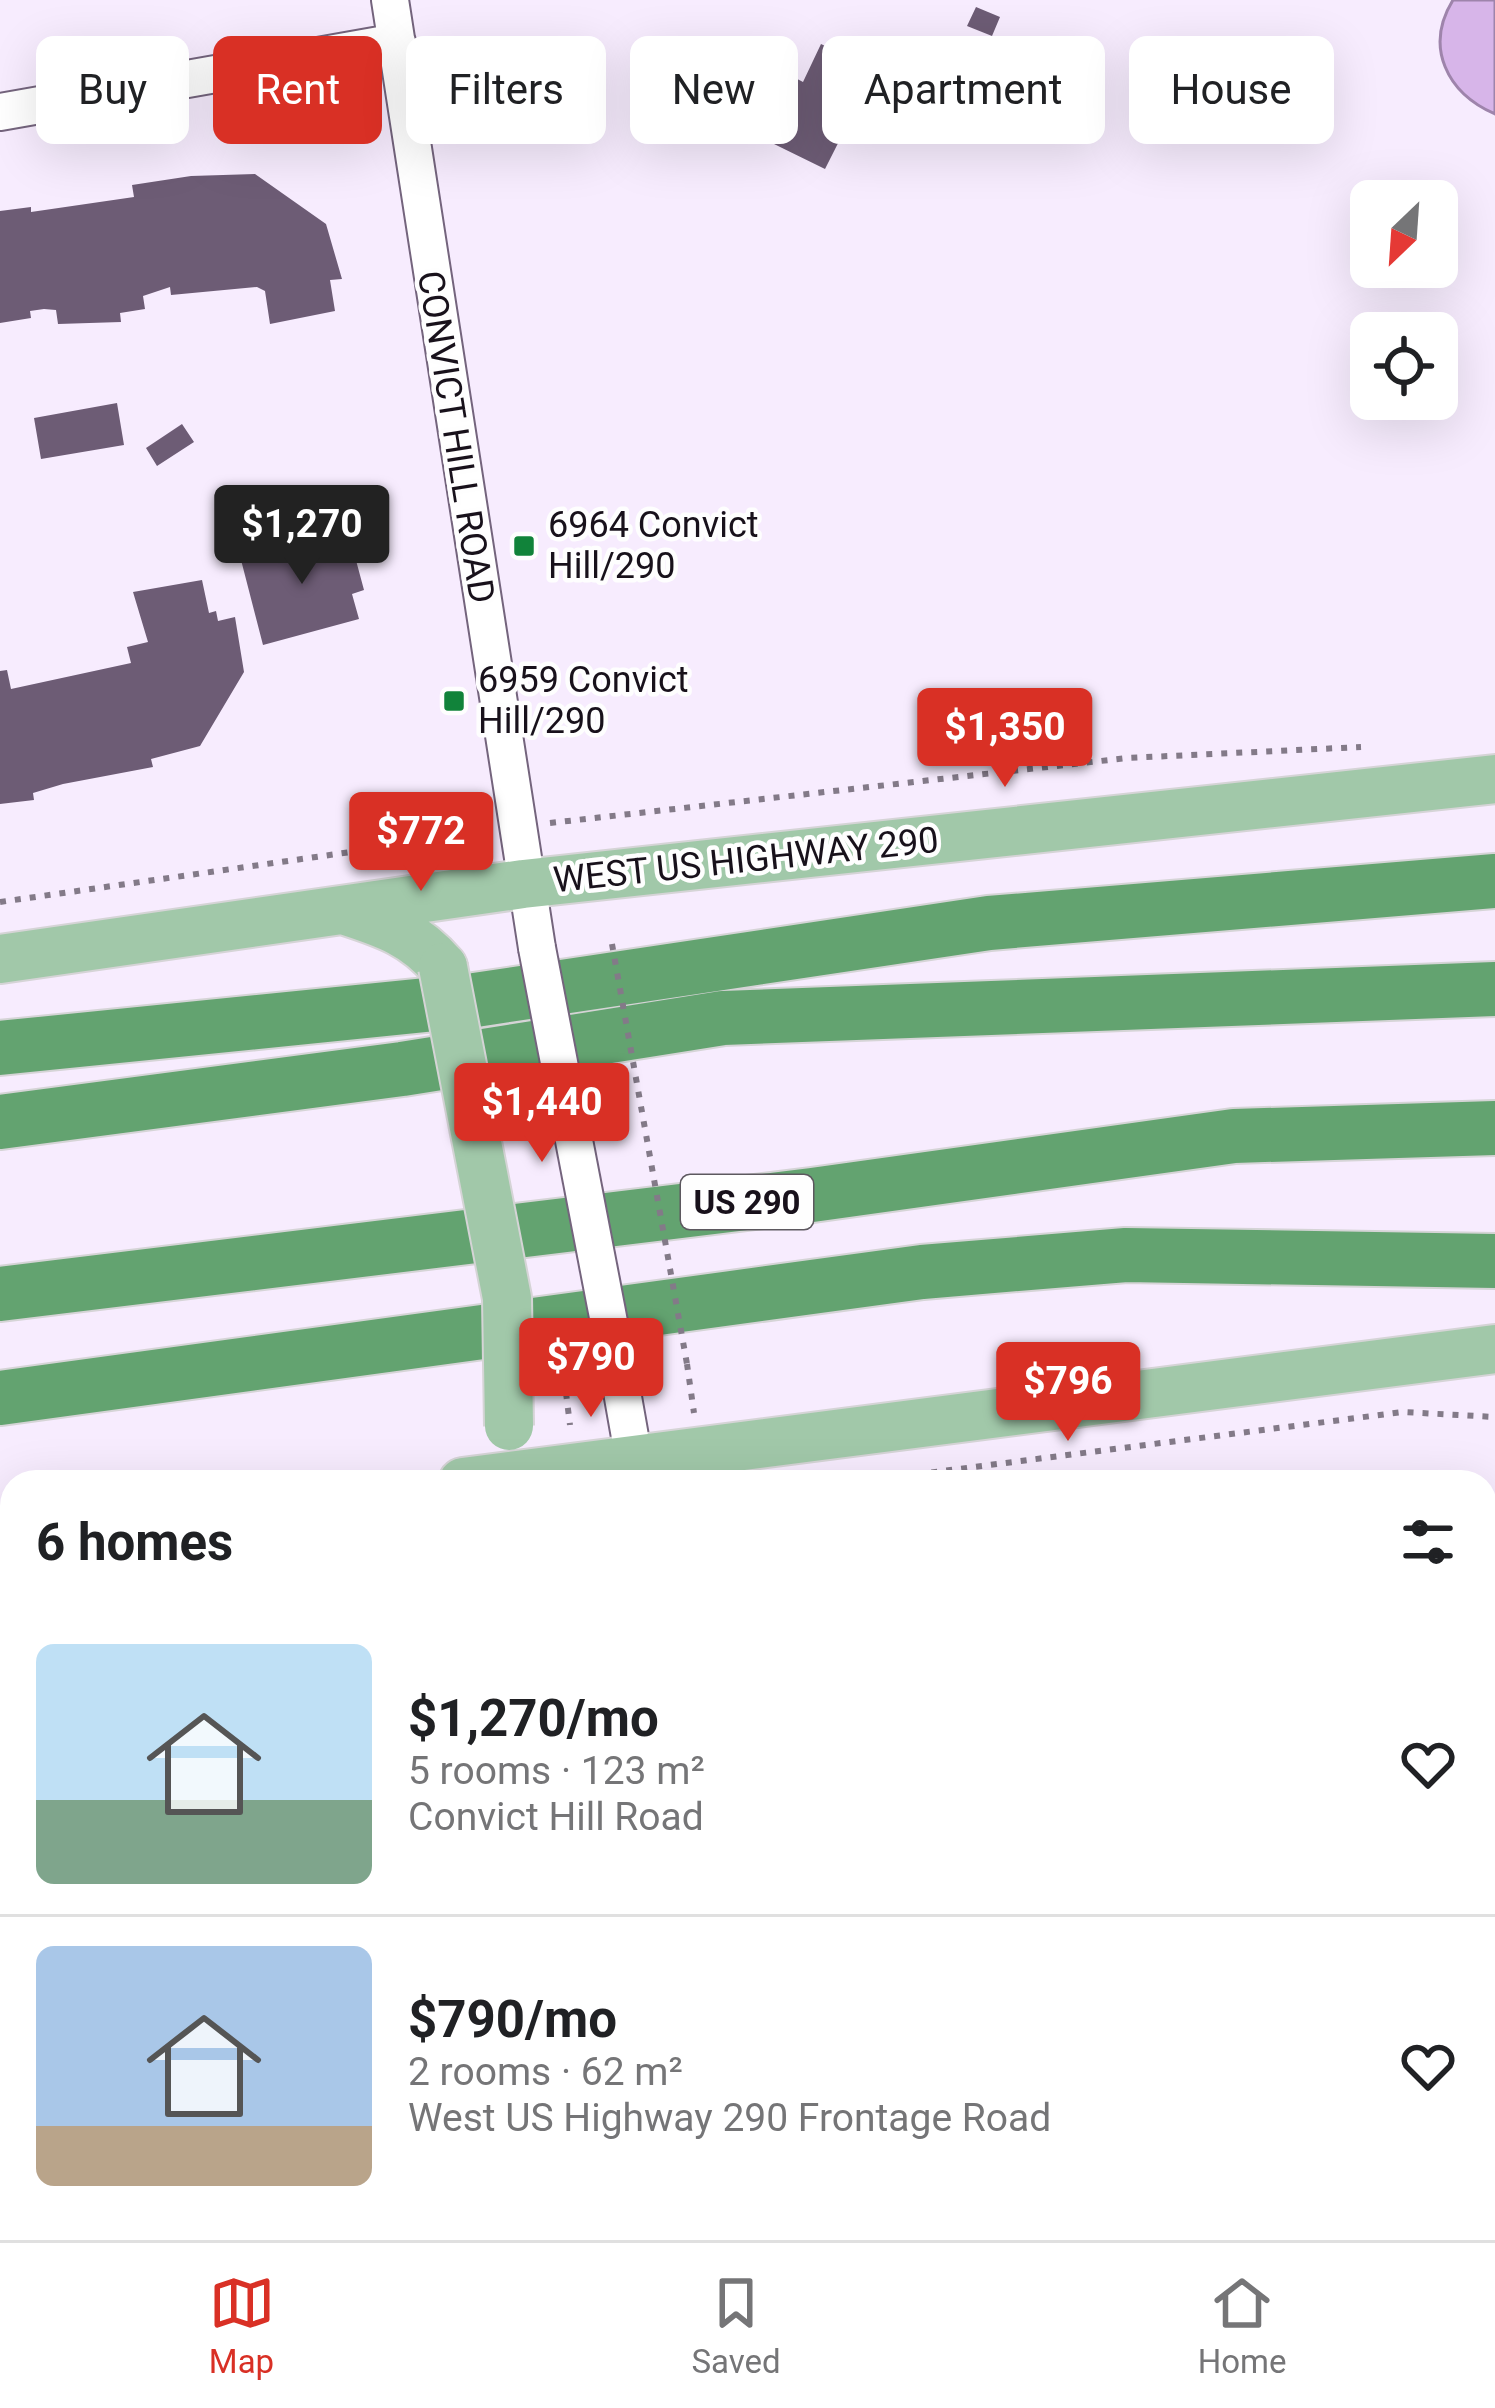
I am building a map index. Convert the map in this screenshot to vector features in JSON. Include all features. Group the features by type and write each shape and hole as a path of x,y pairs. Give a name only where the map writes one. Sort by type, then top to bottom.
{"highway":[{"path":"0,1048 459,983 989,922 1495,881"},
{"path":"0,1120 459,983"},
{"path":"0,1120 402,1069 723,1018 1495,989"},
{"name":"US 290","path":"0,1294 812,1195 1234,1136 1495,1128"},
{"path":"0,1398 898,1276 1126,1255 1495,1261"}],"main road":[{"name":"WEST US HIGHWAY 290","path":"0,959 523,884 1495,779"},
{"path":"342,910 392,925 423,943 459,983 507,1298 509,1426 463,1470"},
{"path":"644,1470 1495,1349"}],"street":[{"name":"CONVICT HILL ROAD","path":"390,0 523,884 637,1470"},
{"path":"0,112 398,42"}],"path":[{"path":"0,902 515,827 1127,758 1380,746"},
{"path":"612,944 687,1364"},
{"path":"951,1470 1403,1412 1495,1417"}],"shaded area":[{"path":"1453,0 1495,0 1495,114 1464,94 1445,67 1441,35"}],"building":[{"path":"976,7 1000,17 992,36 967,26"},
{"path":"822,44 822,144 838,144 825,169 774,144 798,144 798,79 803,82"},
{"path":"255,174 326,224 342,279 330,280 335,311 270,324 265,291 257,287 171,295 170,287 143,296 145,309 120,313 121,322 58,324 56,310 44,309 30,311 31,318 0,323 0,211 31,207 31,212 134,197 132,185 191,176"},
{"path":"117,403 124,445 41,459 34,418"},
{"path":"182,424 194,442 157,466 146,448"},
{"path":"316,533 319,547 350,538 364,590 352,594 359,619 263,645 240,556"},
{"path":"202,580 209,613 216,611 218,621 235,617 244,672 200,746 151,759 153,767 63,784 33,793 34,800 0,804 0,671 7,670 11,689 131,663 127,647 148,642 133,592"}],"place":[{"name":"6964 Convict Hill/290","path":"524,546"},
{"name":"6959 Convict Hill/290","path":"454,701"}]}
